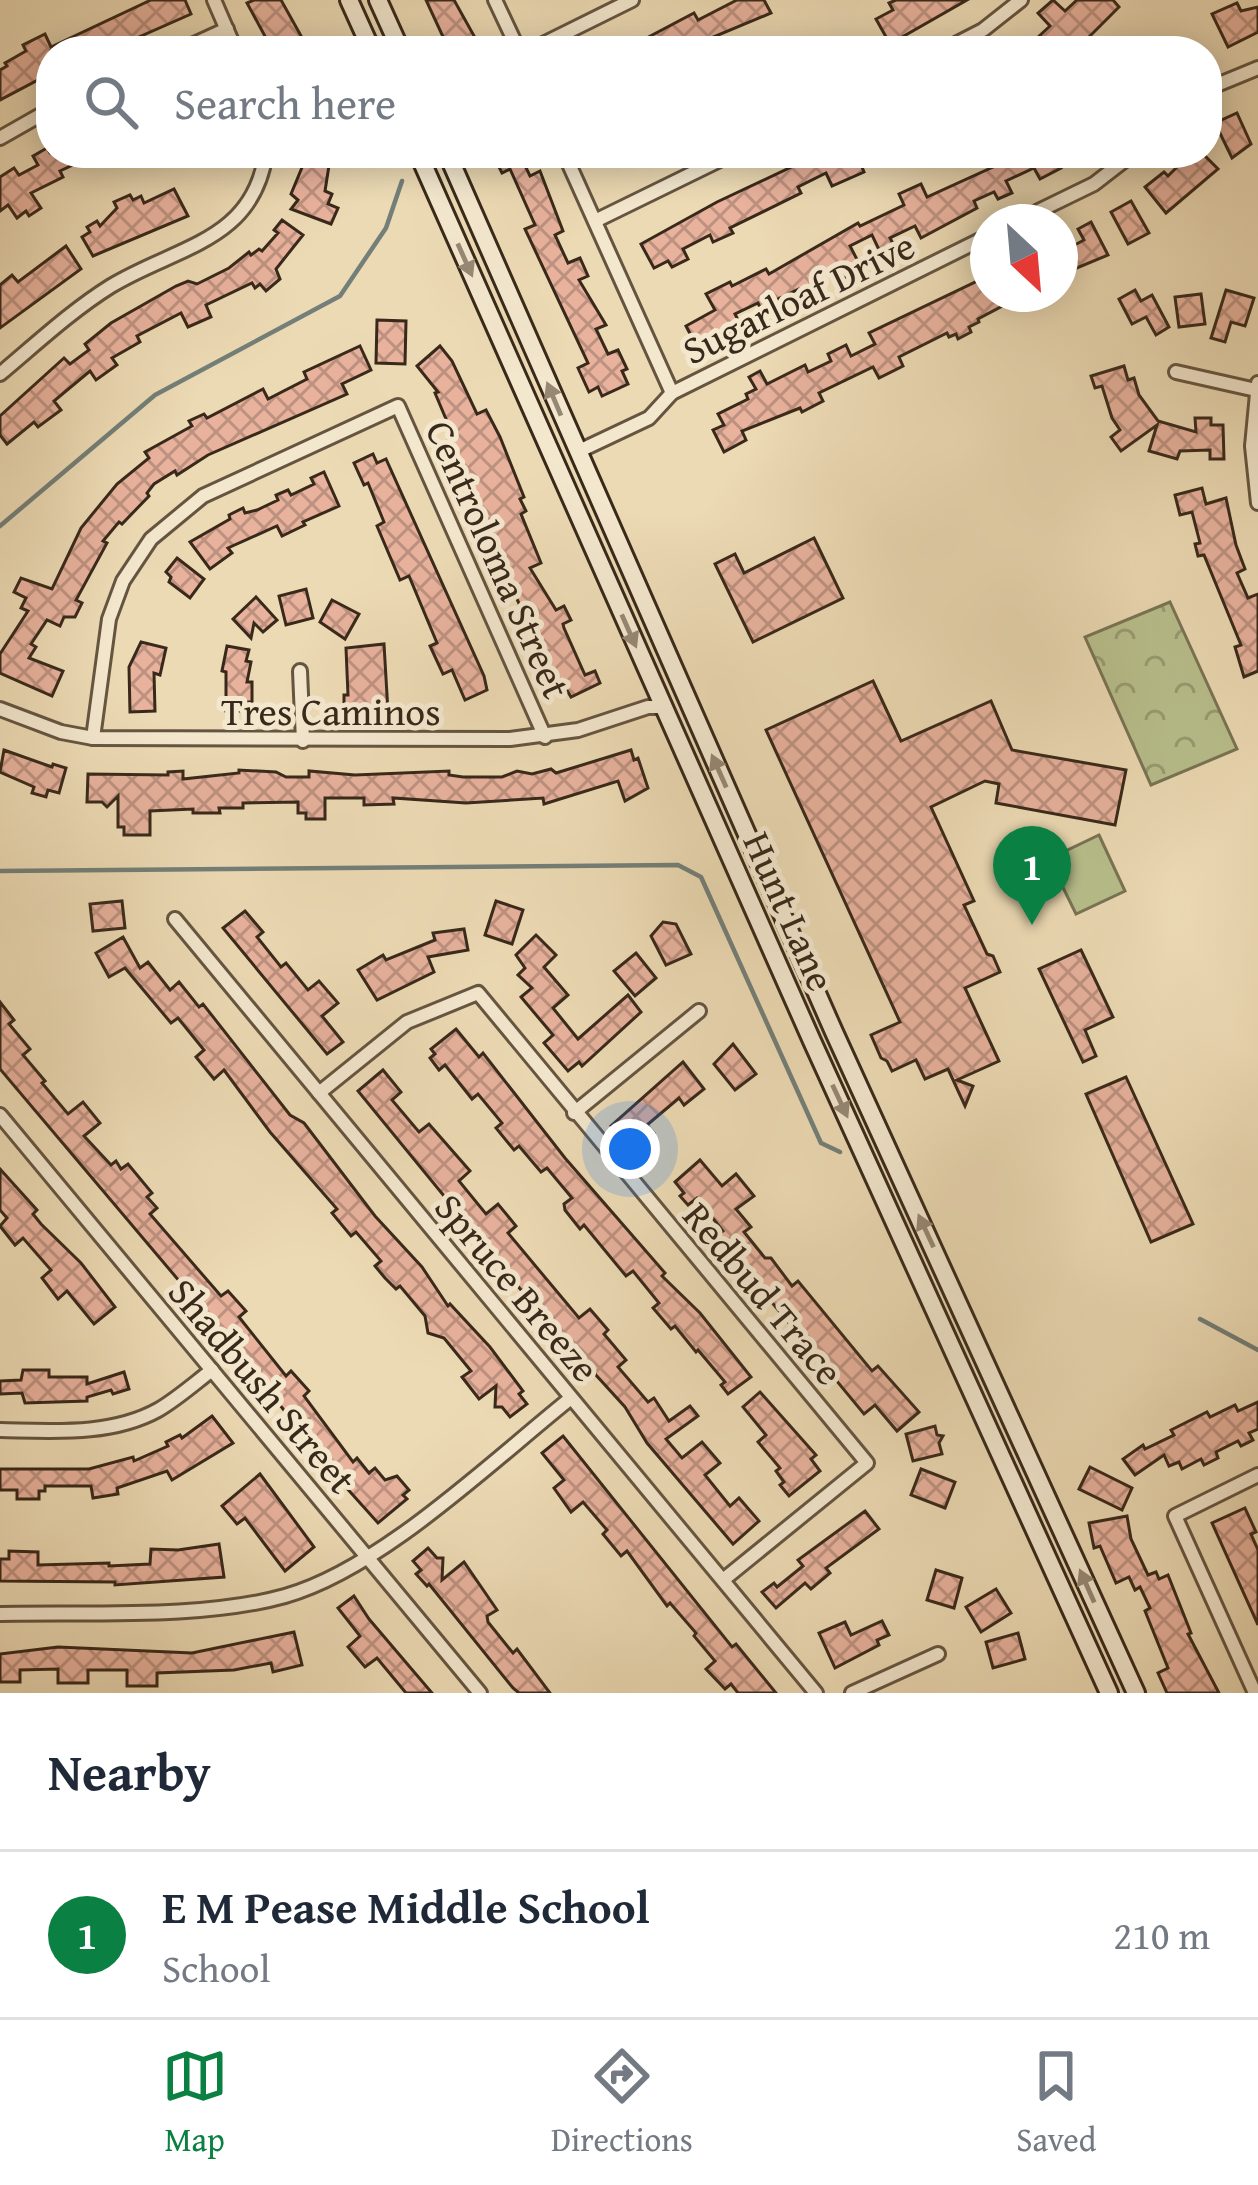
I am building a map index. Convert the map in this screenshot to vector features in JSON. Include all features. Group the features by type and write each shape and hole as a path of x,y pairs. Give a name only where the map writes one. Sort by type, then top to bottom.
{"main road":[{"path":"349,0 365,36"},
{"path":"378,0 394,36"},
{"name":"Hunt Lane","path":"425,168 812,1042 1109,1693"},
{"name":"Hunt Lane","path":"451,168 1131,1691"},
{"path":"596,556 612,572 635,583"},
{"path":"662,706 691,710"},
{"path":"812,1042 834,1032"},
{"path":"963,1369 985,1360"}],"street":[{"path":"214,0 230,36"},
{"path":"495,0 512,36"},
{"path":"560,36 632,0"},
{"path":"971,36 1022,0"},
{"path":"212,36 227,29"},
{"path":"1222,83 1258,68"},
{"path":"0,138 36,118"},
{"path":"0,374 108,288 227,227 249,206 261,185 264,168"},
{"path":"571,168 672,393"},
{"path":"595,221 703,168"},
{"path":"1053,204 1115,168"},
{"name":"Sugarloaf Drive","path":"577,452 649,418 672,393 970,245"},
{"path":"1176,372 1257,386 1252,446 1258,503"},
{"name":"Centroloma Street","path":"93,738 109,619 123,581 151,539 203,496 398,406 545,736"},
{"path":"300,671 303,741"},
{"name":"Tres Caminos","path":"0,709 61,732 93,738 303,741 545,736 662,706"},
{"name":"Spruce Breeze","path":"175,920 816,1693"},
{"name":"Redbud Trace","path":"319,1093 407,1022 478,993 867,1463 723,1580"},
{"path":"574,1113 699,1011"},
{"name":"Shadbush Street","path":"0,1115 480,1693"},
{"path":"0,1430 99,1429 135,1421 162,1408 212,1370"},
{"path":"0,1614 234,1607 287,1596 367,1558 571,1398"},
{"path":"1255,1693 1174,1516 1258,1474"},
{"path":"852,1693 938,1654"}],"green space":[{"path":"1170,602 1237,749 1151,785 1085,637"},
{"path":"1099,835 1125,891 1076,914 1049,859"}],"building":[{"path":"151,0 185,0 191,14 141,36 74,36"},
{"path":"281,0 301,36 265,36 247,3"},
{"path":"426,0 454,0 474,36 443,36"},
{"path":"737,0 764,0 771,13 716,36 650,36 694,13 698,20"},
{"path":"967,0 904,36 886,36 876,19 893,10 889,3"},
{"path":"1053,0 1065,11 1077,0 1113,0 1119,7 1090,36 1039,36 1050,26 1038,13"},
{"path":"1237,3 1241,11 1258,7 1258,32 1228,47 1212,14"},
{"path":"36,38 36,81 0,100 0,70 26,51 23,45"},
{"path":"1237,113 1251,144 1232,158 1222,137 1222,120"},
{"path":"36,166 66,168 60,171 63,177 31,193 41,208 17,218 8,205 0,211 0,177 14,168 19,175"},
{"path":"302,168 329,168 325,191 332,194 328,204 338,208 331,224 291,209 298,200 291,194"},
{"path":"500,168 526,168 530,176 540,171 563,231 555,235 568,263 580,258 588,276 579,280 606,325 596,329 608,354 618,350 628,384 602,396 598,387 589,392 578,368 588,363 525,229 535,225 510,169 502,173"},
{"path":"789,168 862,168 864,172 832,186 826,173 798,187 801,193 730,228 733,233 713,242 710,235 683,249 688,259 672,267 668,261 654,268 641,244"},
{"path":"991,168 1034,168 1006,181 1012,193 998,199 994,192 974,201 970,212 921,238 915,226 890,238 896,249 882,256 872,235 850,246 862,269 840,280 834,267 811,279 816,291 803,297 799,289 778,299 782,306 764,316 758,303 735,314 741,326 697,347 686,326 715,310 706,294 766,269 769,274 858,223 904,205 899,194 921,184 927,197"},
{"path":"1034,168 1061,168 1040,179"},
{"path":"1176,168 1218,169 1166,213 1145,187 1164,172 1168,176"},
{"path":"174,189 188,216 93,256 82,237 90,232 87,227 97,221 100,226 117,208 114,202 130,195 133,200 141,196 144,203"},
{"path":"1131,201 1149,233 1128,244 1111,212"},
{"path":"282,220 303,235 276,269 280,279 266,291 252,283 206,305 211,317 188,327 181,313 137,336 140,342 112,358 117,365 96,380 90,371 54,401 61,410 38,427 34,422 7,444 0,435 0,416 64,358 70,364 111,323 176,286 188,281 197,284 249,252 262,251 278,233 274,230"},
{"path":"1091,222 1108,255 1078,268 1078,243 1084,240 1078,229"},
{"path":"66,246 81,269 0,328 0,285 12,275 18,282"},
{"path":"970,285 970,312 991,312 958,339 947,333 899,357 903,366 879,378 873,367 819,393 823,401 802,412 800,408 742,431 746,440 724,452 713,430 724,425 718,414 748,399 746,394 756,389 749,377 760,371 767,384 805,365 808,372 831,361 828,354 846,345 851,356 875,344 869,333"},
{"path":"1135,290 1141,301 1152,295 1169,327 1156,335 1146,317 1132,324 1119,299"},
{"path":"1226,290 1254,298 1245,326 1231,322 1225,342 1211,338"},
{"path":"1201,294 1205,324 1179,327 1175,297"},
{"path":"377,320 406,321 405,364 376,363"},
{"path":"360,346 371,370 342,384 347,394 208,455 177,475 175,471 154,484 149,496 119,522 103,541 107,543 76,600 82,603 75,617 64,617 60,626 47,620 31,644 36,647 29,658 63,671 52,696 0,673 0,654 28,611 21,608 26,598 14,592 21,578 52,589 81,528 117,484 149,458 145,452 192,426 189,421 204,414 207,418 263,389 268,399 307,379 304,372"},
{"path":"440,346 477,414 486,410 500,437 524,497 520,499 526,511 521,514 541,563 530,568 556,610 564,606 571,620 564,628 585,675 595,671 600,683 571,697 565,687 558,691 447,441 454,438 438,392 417,366"},
{"path":"1124,366 1128,380 1134,378 1139,395 1158,421 1196,432 1195,418 1211,418 1211,425 1223,425 1224,459 1210,459 1210,450 1180,451 1177,459 1149,451 1157,425 1121,451 1111,437 1120,430 1102,386 1095,388 1091,376"},
{"path":"373,454 377,463 386,459 484,676 487,690 465,700 452,670 443,674 430,646 437,643 409,576 400,580 377,526 384,522 354,463"},
{"path":"324,472 339,506 303,522 305,525 282,536 277,526 228,548 232,553 210,569 190,542 243,508 245,513 257,510 278,500 276,495 288,490 291,495 314,484 311,478"},
{"path":"1202,488 1206,504 1226,498 1245,569 1237,573 1248,598 1258,594 1258,671 1244,677 1235,647 1241,645 1204,555 1198,556 1195,544 1200,543 1192,512 1180,515 1175,495"},
{"path":"814,538 843,598 753,642 715,564 735,554 744,573"},
{"path":"177,558 204,579 190,598 169,582 166,572"},
{"path":"306,589 313,618 286,625 279,596"},
{"path":"256,597 277,620 263,632 254,623 251,638 233,619"},
{"path":"332,600 359,614 345,639 320,622"},
{"path":"141,642 166,648 160,675 154,673 155,711 130,712 129,667"},
{"path":"384,644 388,712 344,712 346,648"},
{"path":"227,646 249,650 247,682 252,682 252,702 248,702 248,711 226,711 226,672 222,671"},
{"path":"873,681 901,741 991,701 1012,750 1126,770 1115,825 996,803 999,784 985,781 931,807 974,901 964,905 1000,972 965,988 999,1061 957,1080 973,1086 965,1106 948,1069 925,1079 916,1060 892,1071 881,1058 871,1035 900,1022 766,730"},
{"path":"4,750 66,768 59,793 48,790 46,797 32,793 34,787 0,772"},
{"path":"631,750 648,788 625,801 618,781 544,804 543,798 466,803 393,798 394,804 364,805 364,798 325,798 325,819 306,819 306,813 298,813 298,802 243,803 243,808 219,808 220,813 150,811 150,835 124,835 124,827 118,827 118,796 107,807 102,802 87,802 88,774 183,771 183,779 239,770 286,777 309,777 309,771 355,775 449,771 449,775 463,777 502,777 517,771 532,774 551,769 556,773"},
{"path":"122,901 125,928 93,931 90,904"},
{"path":"496,901 523,910 512,944 485,935"},
{"path":"245,911 263,932 257,937 281,967 286,963 308,990 319,981 338,1003 322,1016 343,1042 327,1054 223,928"},
{"path":"663,922 676,924 691,954 666,965 651,936"},
{"path":"464,929 468,950 428,957 434,972 377,1000 358,970 383,955 386,960 435,940 433,933"},
{"path":"536,935 556,955 544,967 568,995 553,1008 578,1039 628,995 641,1012 582,1066 579,1062 568,1071 544,1043 553,1035 521,997 532,988 518,975 525,968 516,955"},
{"path":"123,937 140,968 148,962 170,990 179,982 199,1007 203,1004 290,1115 304,1123 375,1216 422,1267 448,1306 490,1347 523,1391 519,1394 527,1404 510,1417 502,1407 495,1407 496,1386 479,1399 462,1377 471,1371 444,1338 428,1333 425,1316 375,1266 381,1261 332,1213 337,1209 224,1070 214,1079 196,1057 204,1050 178,1018 171,1023 125,968 109,977 96,953"},
{"path":"1081,950 1113,1017 1085,1030 1096,1056 1083,1062 1039,969"},
{"path":"636,953 656,978 635,996 614,971"},
{"path":"0,1002 14,1020 9,1024 30,1049 23,1055 45,1081 42,1083 68,1114 83,1102 100,1123 84,1136 111,1165 116,1161 121,1169 128,1164 152,1193 147,1197 157,1208 150,1214 221,1296 228,1291 246,1311 239,1317 286,1376 291,1371 309,1391 304,1396 353,1462 357,1458 369,1473 375,1468 385,1480 397,1476 409,1490 403,1495 407,1499 378,1523 343,1484 347,1481 333,1463 330,1466 274,1398 278,1395 241,1360 235,1347 0,1069"},
{"path":"456,1029 479,1057 483,1053 565,1158 665,1273 662,1276 700,1313 751,1377 728,1394 721,1385 725,1382 698,1350 653,1308 659,1303 633,1271 626,1276 584,1225 580,1229 565,1210 564,1204 572,1198 547,1168 541,1172 519,1146 514,1150 496,1128 502,1123 478,1094 472,1099 445,1065 439,1070 430,1058 435,1054 431,1049"},
{"path":"733,1044 756,1074 735,1090 714,1064"},
{"path":"683,1062 704,1089 684,1105 679,1098 647,1125 654,1133 633,1151 611,1126"},
{"path":"383,1070 401,1092 392,1100 419,1132 429,1124 470,1171 459,1181 486,1214 498,1204 516,1226 508,1233 579,1318 590,1309 608,1330 604,1334 626,1360 618,1367 648,1402 654,1398 669,1421 690,1406 698,1416 666,1439 682,1458 702,1442 720,1463 705,1475 730,1506 739,1498 759,1521 733,1544 647,1443 625,1407 544,1318 358,1091"},
{"path":"1126,1077 1193,1224 1151,1242 1086,1094"},
{"path":"700,1160 722,1186 736,1174 754,1196 736,1209 751,1227 744,1232 792,1286 798,1281 872,1371 878,1366 919,1412 897,1431 875,1405 864,1414 717,1236 723,1231 697,1198 688,1205 680,1196 684,1193 675,1182"},
{"path":"0,1169 37,1210 33,1214 41,1224 81,1263 115,1307 94,1324 67,1291 58,1299 42,1278 51,1270 23,1238 15,1245 0,1226 7,1218 0,1210"},
{"path":"23,1370 49,1370 49,1377 87,1377 87,1384 124,1372 129,1389 113,1394 111,1390 87,1397 87,1401 25,1403 22,1393 0,1394 0,1381 21,1380"},
{"path":"760,1392 816,1455 811,1459 820,1471 789,1496 780,1485 784,1482 776,1471 780,1468 758,1442 766,1435 743,1407"},
{"path":"1258,1402 1258,1429 1249,1433 1253,1440 1241,1446 1238,1441 1216,1452 1218,1458 1204,1465 1201,1459 1182,1469 1179,1462 1169,1466 1164,1455 1135,1475 1123,1459 1143,1445 1145,1449 1174,1435 1171,1430 1207,1412 1210,1417 1235,1405 1238,1411"},
{"path":"212,1416 233,1443 172,1480 167,1471 117,1488 118,1494 93,1498 91,1486 45,1486 39,1499 17,1499 17,1490 0,1490 0,1469 89,1469 133,1457 134,1461 182,1438"},
{"path":"935,1426 937,1435 943,1436 939,1443 942,1454 913,1461 906,1434"},
{"path":"563,1436 732,1647 736,1644 776,1693 738,1693 731,1684 725,1689 706,1669 715,1661 696,1633 670,1603 667,1606 627,1551 621,1556 583,1502 571,1512 554,1488 564,1480 542,1453"},
{"path":"1090,1467 1132,1488 1122,1510 1079,1489"},
{"path":"921,1469 955,1482 945,1508 911,1495"},
{"path":"260,1474 314,1547 285,1571 245,1518 237,1524 222,1506"},
{"path":"1245,1508 1258,1550 1258,1625 1212,1523"},
{"path":"865,1511 879,1529 826,1568 830,1573 811,1589 805,1583 776,1608 762,1592 774,1583 777,1587 803,1566 798,1560"},
{"path":"1127,1516 1131,1539 1148,1575 1156,1572 1159,1579 1168,1575 1188,1634 1219,1693 1167,1693 1158,1673 1168,1668 1140,1587 1135,1590 1129,1577 1116,1583 1100,1546 1094,1548 1089,1523"},
{"path":"219,1544 224,1577 115,1585 0,1581 0,1559 9,1559 9,1551 38,1552 38,1565 109,1566 150,1564 151,1549"},
{"path":"428,1548 443,1558 442,1580 464,1562 497,1610 487,1616 488,1622 513,1653 517,1649 550,1693 519,1693 513,1688 416,1574 421,1570 413,1561"},
{"path":"936,1570 962,1578 954,1608 927,1600"},
{"path":"996,1589 1011,1613 981,1632 966,1607"},
{"path":"354,1596 432,1693 406,1693 377,1658 365,1667 348,1647 360,1636 338,1608"},
{"path":"882,1621 889,1635 877,1640 879,1645 835,1668 819,1633 845,1622 851,1635"},
{"path":"294,1632 302,1665 273,1672 271,1663 234,1670 157,1673 157,1686 127,1686 127,1670 88,1670 88,1683 58,1683 58,1669 20,1670 20,1682 0,1682 0,1654 58,1647 192,1653"},
{"path":"1018,1633 1025,1659 993,1668 986,1642"}],"waterway":[{"path":"0,526 155,395 340,296 386,228 402,181"},
{"path":"0,871 678,865 701,877 821,1143 840,1152"},
{"path":"1200,1319 1258,1350"}],"place":[{"name":"E M Pease Middle School","path":"1032,925"}]}
